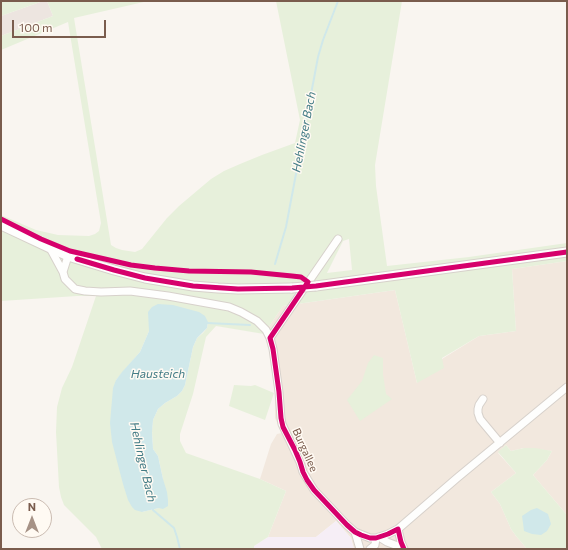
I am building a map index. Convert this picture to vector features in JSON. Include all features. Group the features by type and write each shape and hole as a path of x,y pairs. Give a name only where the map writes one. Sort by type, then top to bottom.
{"street":[{"path":"1,225 68,256 114,270 165,282 193,286 238,289 316,286 567,252"},
{"path":"270,338 338,239"},
{"name":"Burgallee","path":"50,248 63,272 65,279 75,289 102,292 130,291 168,296 229,307 257,321 266,330 270,338 276,363 283,427 295,450 307,480 314,490 355,532 370,538 378,538 403,548"},
{"path":"63,272 68,256"},
{"path":"370,549 375,545 378,538 398,529 567,387"},
{"path":"483,399 479,405 478,413 480,418 500,443"},
{"path":"398,529 403,548"},
{"path":"355,532 360,549"}],"shaded area":[{"path":"43,1 47,1 53,16 1,36 1,16"},
{"path":"567,261 567,515 533,475 547,460 552,451 524,448 511,451 506,445 498,453 516,473 491,492 500,504 511,529 527,549 354,549 351,538 336,521 316,537 268,537 286,491 260,479 271,444 277,434 282,433 275,418 274,367 270,344 264,334 283,306 395,290 417,383 442,359 479,336 516,331 512,269"},
{"path":"336,521 351,538 354,549 254,549 254,546 268,537 316,537"}],"green space":[{"path":"1,1 43,1 1,16"},
{"path":"47,1 148,1 74,18 111,245 116,248 135,252 142,249 167,218 211,179 240,164 295,143 300,120 276,1 402,1 375,165 376,186 387,266 469,257 567,243 567,261 512,269 516,331 479,336 442,358 444,368 417,383 395,290 283,306 264,334 216,326 206,337 193,394 180,434 180,441 186,453 260,479 286,491 268,537 254,546 254,549 102,549 96,537 64,505 59,487 56,432 57,407 62,388 72,367 96,296 1,301 1,215 36,230 58,235 89,236 99,231 101,223 68,22 1,50 1,36 53,16","holes":["349,239 352,270 327,273 343,241","208,322 207,328 197,338 193,347 185,385 182,391 158,409 153,420 153,449 158,456 163,479 159,508 142,512 116,380 140,352 149,331"]},
{"path":"374,355 383,358 383,374 386,394 392,399 360,421 347,400 362,381 368,363"},
{"path":"234,385 255,385 274,393 265,420 229,406"},
{"path":"506,445 511,451 524,448 535,448 552,451 547,460 533,475 567,515 567,549 527,549 511,529 500,504 491,492 516,473 498,452"}],"water":[{"name":"Hausteich","path":"158,304 173,305 199,312 205,316 208,322 207,328 197,338 193,347 185,385 182,391 158,409 153,420 153,449 158,456 167,492 168,506 163,509 159,508 142,512 135,510 128,500 112,442 110,423 113,388 116,380 140,352 149,331 148,312 152,307"},
{"path":"537,508 548,514 551,524 547,531 541,535 524,531 522,516"}],"waterway":[{"name":"Hehlinger Bach","path":"275,264 286,227 318,57 338,1"},
{"name":"Hehlinger Bach","path":"207,323 250,325"},
{"name":"Hehlinger Bach","path":"153,507 153,510 174,528 180,549"}],"cycle path":[{"path":"1,219 41,239 70,251 131,265 189,271 251,272 301,277 308,282 270,338 273,349 283,427 295,450 307,480 314,490 347,525 355,532 370,538 376,538 398,529 404,549"},
{"path":"77,259 145,278 193,286 238,289 316,286 567,252"}]}
